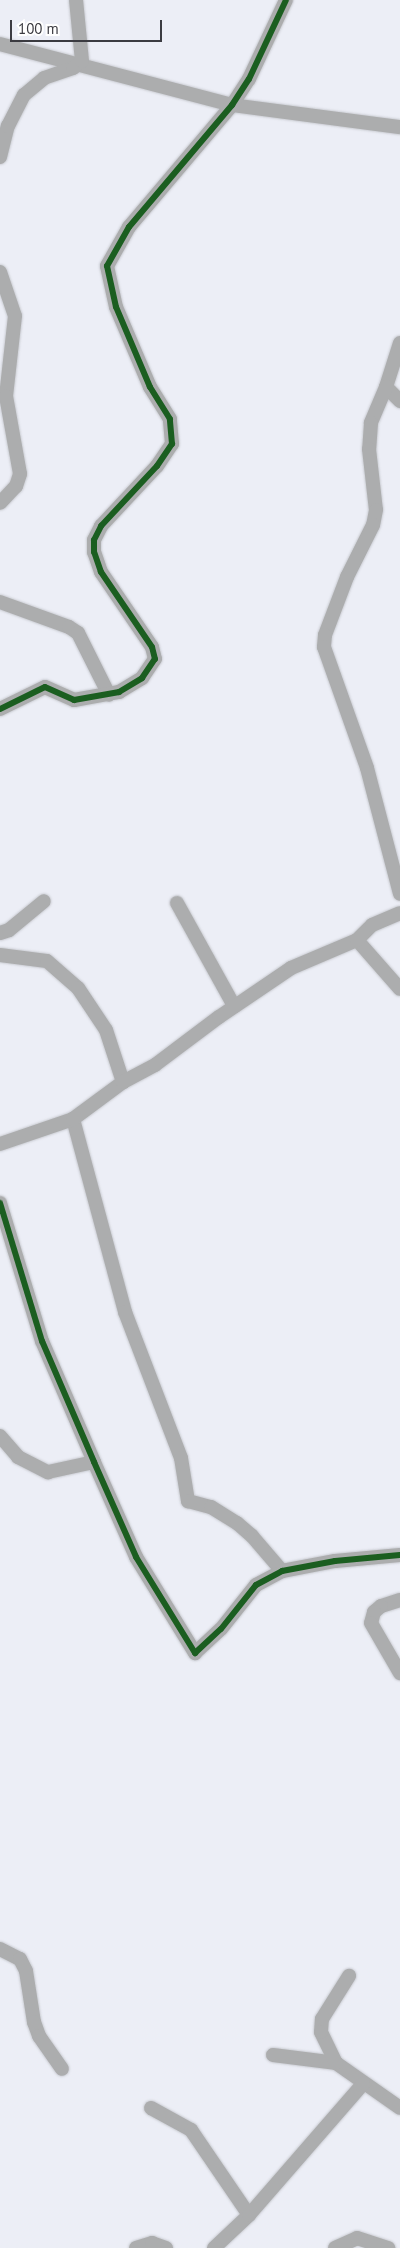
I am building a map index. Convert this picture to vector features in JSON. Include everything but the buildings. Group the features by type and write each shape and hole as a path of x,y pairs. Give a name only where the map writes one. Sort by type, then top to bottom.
{"street":[{"path":"76,0 83,46 81,63"},
{"path":"0,709 45,687 74,700 109,695 142,678 155,659 152,647 101,572 94,552 94,540 101,526 156,466 172,444 170,419 150,387 116,307 107,266 129,227 232,105 249,79 286,0"},
{"path":"0,44 81,63 232,105 400,127"},
{"path":"0,157 8,126 24,95 44,78 81,63"},
{"path":"0,272 15,316 6,396 20,474 13,491 0,503"},
{"path":"400,343 372,423 369,449 376,510 373,525 347,577 325,635 324,647 367,768 400,894"},
{"path":"386,387 400,401"},
{"path":"0,602 69,627 78,633 109,695"},
{"path":"0,933 9,930 44,901"},
{"path":"177,903 234,1006"},
{"path":"0,1144 73,1119 122,1082 155,1065 234,1006 291,968 357,940 372,925 400,913"},
{"path":"357,940 400,989"},
{"path":"0,955 47,962 78,988 106,1030 122,1082"},
{"path":"73,1119 125,1312 181,1458 188,1501 211,1507 237,1523 252,1536 282,1571"},
{"path":"0,1203 42,1341 94,1462 136,1557 195,1653 221,1629 256,1585 282,1571 334,1561 400,1555"},
{"path":"0,1436 18,1457 48,1472 94,1462"},
{"path":"400,1600 381,1606 374,1612 371,1623 400,1673"},
{"path":"0,1949 20,1959 26,1971 34,2022 39,2036 62,2069"},
{"path":"349,1976 322,2019 321,2032 336,2063 363,2084 400,2108"},
{"path":"273,2055 303,2061 336,2063"},
{"path":"214,2248 249,2215 363,2084"},
{"path":"151,2108 191,2130 249,2215"},
{"path":"335,2248 357,2238 389,2248 400,2243"},
{"path":"136,2248 152,2243 166,2248"}],"cycle path":[{"path":"0,709 45,687 74,700 119,692 142,678 155,659 152,647 101,572 94,552 94,540 101,526 157,466 172,444 170,419 150,387 116,307 107,266 129,227 232,105 249,79 286,0"},
{"path":"0,1203 42,1341 94,1462 136,1557 195,1653 221,1629 256,1585 282,1571 335,1561 400,1555"}]}
